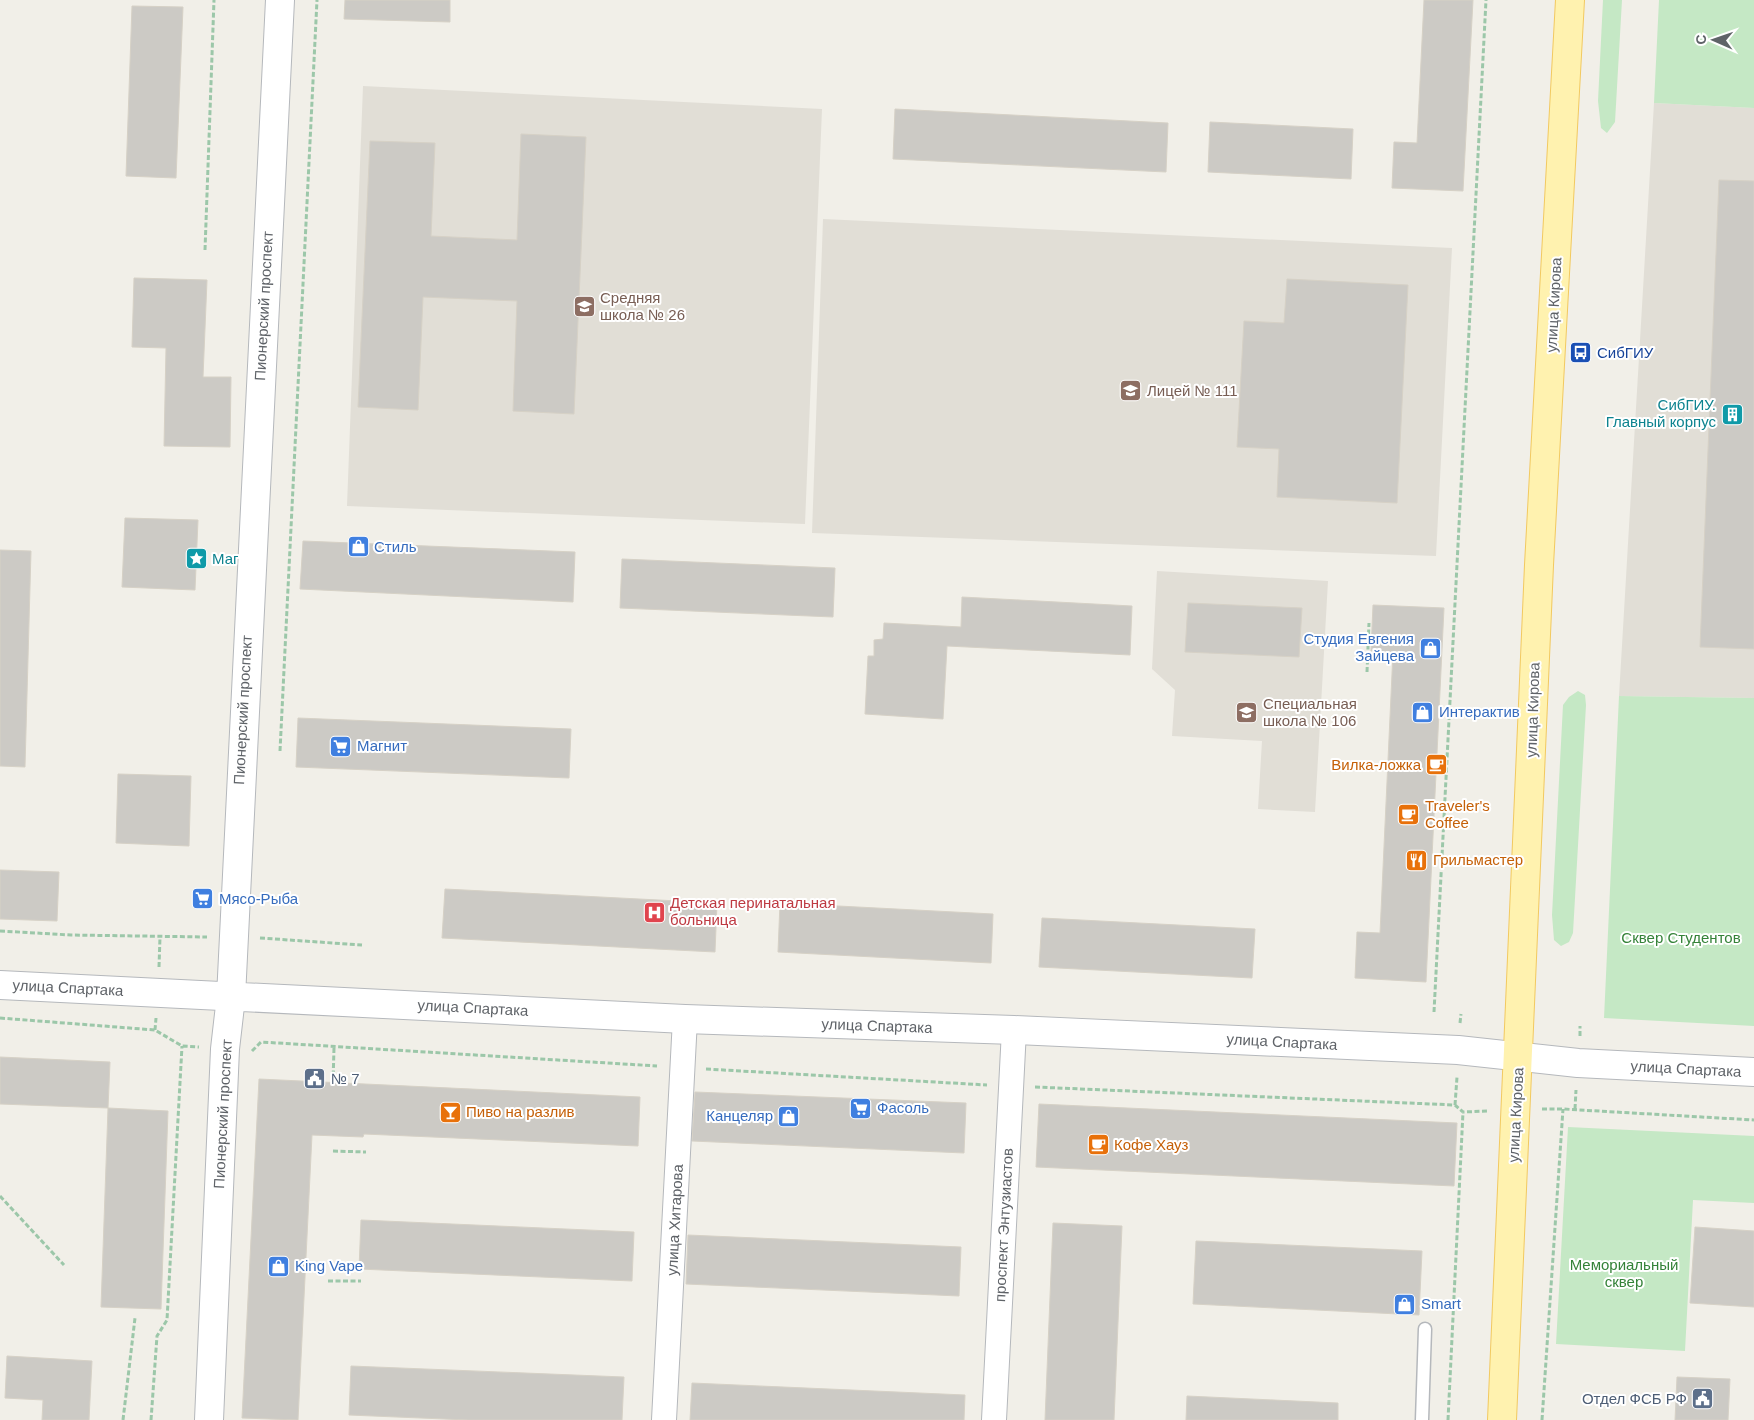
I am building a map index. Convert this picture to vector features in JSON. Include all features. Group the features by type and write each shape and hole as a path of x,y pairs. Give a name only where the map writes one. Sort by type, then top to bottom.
{"main road":[{"name":"улица Кирова","path":"1502,1420 1539,574 1570,0"}],"street":[{"name":"Пионерский проспект","path":"209,1420 238,1050 230,997 280,0"},
{"name":"улица Спартака","path":"0,985 685,1020 1014,1030 1458,1050 1519,1058 1754,1072"},
{"name":"улица Хитарова","path":"664,1420 685,1020"},
{"name":"проспект Энтузиастов","path":"994,1420 1014,1030"}],"lane":[{"path":"1422,1420 1426,1329"}],"path":[{"path":"205,250 214,0"},
{"path":"280,751 318,0"},
{"path":"1434,1012 1486,0"},
{"path":"1367,672 1369,623"},
{"path":"0,931 71,935 233,937 362,944"},
{"path":"0,1018 155,1030 182,1046 238,1050"},
{"path":"151,1420 157,1336 167,1320 182,1046"},
{"path":"333,1083 334,1048"},
{"path":"1542,1420 1563,1108"},
{"path":"1448,1420 1463,1112"},
{"path":"333,1151 366,1152"},
{"path":"0,1196 64,1265"},
{"path":"328,1281 361,1281"},
{"path":"123,1420 135,1318"}],"shaded area":[{"name":"Средняя школа № 26","path":"363,86 822,109 805,524 347,506"},
{"path":"1654,103 1754,108 1754,698 1619,696"},
{"name":"Лицей № 111","path":"823,219 1452,248 1436,556 812,533"},
{"name":"Специальная школа № 106","path":"1157,571 1328,581 1315,812 1258,809 1262,741 1172,736 1175,690 1152,669"}],"green space":[{"path":"1603,0 1622,0 1615,122 1607,133 1601,128 1598,101"},
{"path":"1659,0 1754,0 1754,108 1654,103"},
{"path":"1578,691 1585,695 1586,705 1573,933 1569,942 1561,946 1554,940 1552,915 1563,705 1569,697"},
{"name":"Сквер Студентов","path":"1619,696 1754,698 1754,1026 1604,1018"},
{"name":"Мемориальный сквер","path":"1568,1127 1754,1136 1754,1203 1693,1200 1685,1351 1556,1344"}],"building":[{"path":"345,0 450,0 450,22 344,19"},
{"path":"1424,0 1473,0 1463,191 1392,188 1394,142 1417,143"},
{"path":"132,6 183,7 176,178 126,176"},
{"path":"895,109 1168,123 1166,172 893,159"},
{"path":"1210,122 1353,129 1351,179 1208,172"},
{"path":"521,134 586,137 574,414 513,411 517,301 423,297 418,410 358,407 370,141 435,143 431,236 517,240"},
{"name":"СибГИУ. Главный корпус","path":"1719,180 1754,181 1754,649 1700,647"},
{"path":"134,278 207,280 203,377 231,377 230,447 164,446 166,348 132,347"},
{"path":"1287,279 1408,285 1397,503 1277,497 1279,449 1237,447 1244,321 1284,323"},
{"path":"125,518 198,520 195,590 122,587"},
{"path":"303,541 575,552 573,602 300,589"},
{"path":"0,550 31,551 25,767 0,766"},
{"path":"622,559 835,568 833,617 620,608"},
{"path":"962,597 1132,606 1130,655 947,646 943,719 865,714 868,656 874,656 874,640 883,639 884,623 961,627"},
{"path":"1188,603 1302,608 1299,657 1185,652"},
{"path":"1373,605 1444,608 1426,982 1355,978 1357,932 1380,933 1393,652 1371,651"},
{"path":"298,718 571,729 569,778 296,767"},
{"path":"118,774 191,776 189,846 116,843"},
{"path":"0,870 59,872 57,921 0,919"},
{"path":"445,889 717,903 715,952 442,938"},
{"path":"780,903 993,914 991,963 778,952"},
{"path":"1042,918 1255,929 1252,978 1039,967"},
{"path":"0,1057 110,1062 108,1108 0,1104"},
{"path":"259,1079 640,1097 638,1146 364,1134 363,1137 312,1135 298,1420 242,1418"},
{"path":"695,1092 966,1103 964,1153 692,1141"},
{"path":"1039,1104 1457,1123 1454,1186 1036,1167"},
{"path":"108,1108 168,1111 161,1309 101,1307"},
{"path":"361,1220 634,1232 632,1281 359,1269"},
{"path":"1053,1223 1122,1226 1114,1420 1045,1420"},
{"path":"1695,1227 1754,1231 1754,1307 1690,1303"},
{"path":"688,1235 961,1247 959,1296 686,1284"},
{"path":"1196,1241 1422,1251 1419,1315 1193,1304"},
{"path":"7,1356 92,1361 89,1420 42,1420 43,1400 5,1398"},
{"path":"351,1366 624,1377 622,1420 468,1420 349,1415"},
{"name":"Отдел ФСБ РФ","path":"1677,1377 1730,1379 1728,1420 1675,1420"},
{"path":"692,1383 965,1395 964,1420 690,1420"},
{"path":"1187,1396 1338,1403 1338,1420 1186,1420"}],"place":[{"name":"Средняя школа № 26","path":"584,307"},
{"name":"СибГИУ","path":"1581,353"},
{"name":"Лицей № 111","path":"1131,391"},
{"name":"СибГИУ. Главный корпус","path":"1732,414"},
{"name":"Стиль","path":"358,547"},
{"name":"Маг","path":"196,559"},
{"name":"Студия Евгения Зайцева","path":"1430,648"},
{"name":"Интерактив","path":"1423,712"},
{"name":"Специальная школа № 106","path":"1247,713"},
{"name":"Магнит","path":"341,746"},
{"name":"Вилка-ложка","path":"1437,765"},
{"name":"Traveler's Coffee","path":"1409,815"},
{"name":"Грильмастер","path":"1417,860"},
{"name":"Мясо-Рыба","path":"203,899"},
{"name":"Детская перинатальная больница","path":"654,912"},
{"name":"№ 7","path":"315,1079"},
{"name":"Фасоль","path":"861,1108"},
{"name":"Пиво на разлив","path":"450,1112"},
{"name":"Канцеляр","path":"789,1116"},
{"name":"Кофе Хауз","path":"1098,1145"},
{"name":"King Vape","path":"279,1266"},
{"name":"Smart","path":"1405,1304"},
{"name":"Отдел ФСБ РФ","path":"1703,1399"}]}
